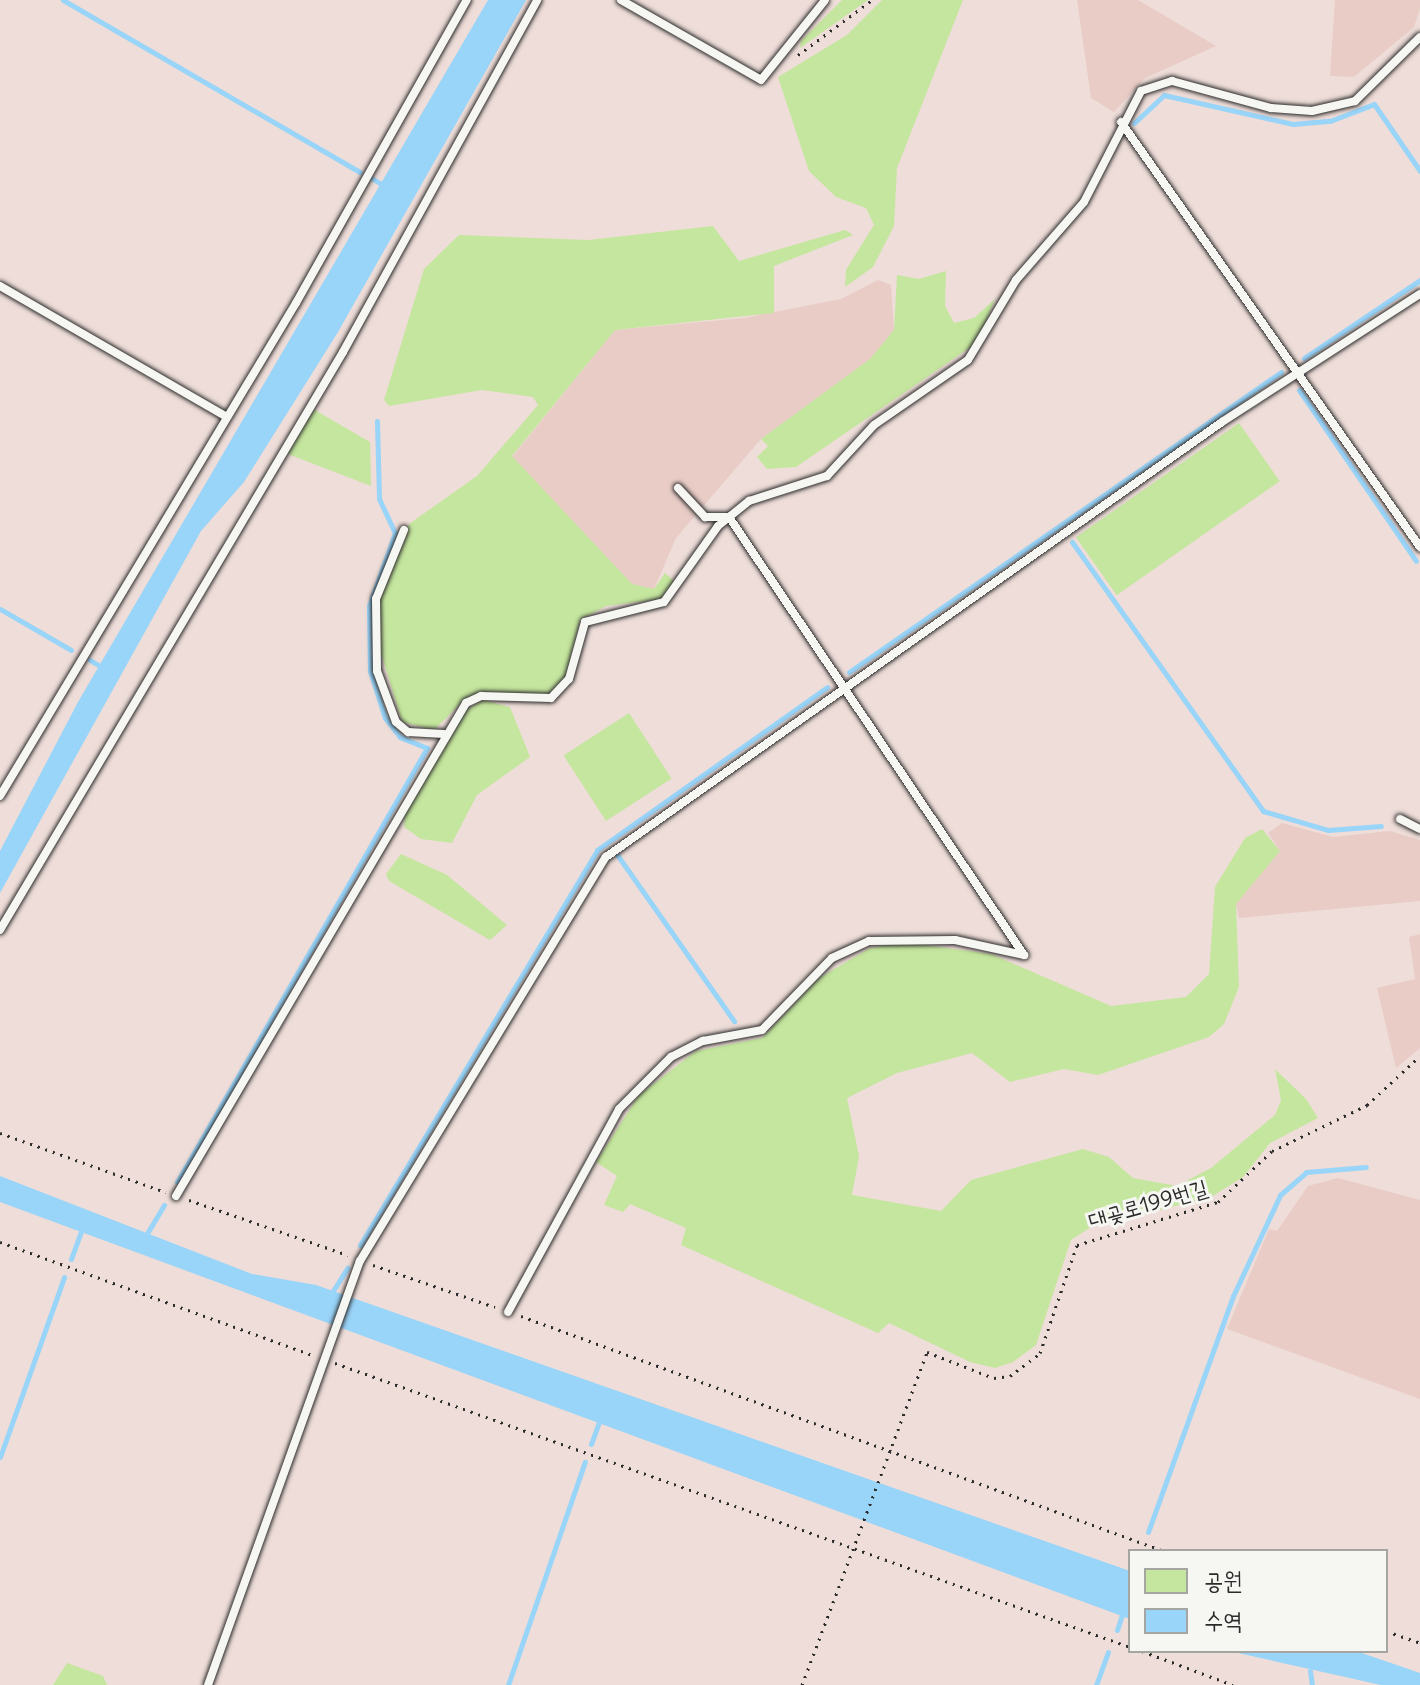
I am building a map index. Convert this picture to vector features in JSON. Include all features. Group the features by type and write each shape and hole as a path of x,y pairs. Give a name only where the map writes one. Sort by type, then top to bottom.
{"lane":[{"path":"0,796 227,417 467,0"},
{"path":"0,930 343,352 537,0"},
{"path":"621,0 761,80 825,0"},
{"path":"176,1196 444,734 474,698 551,698 569,679 585,622 664,602 729,517 749,501 827,476 874,425 980,349 1016,280 1084,202 1121,122 1141,91 1172,81 1271,108 1312,111 1355,101 1420,37"},
{"path":"1121,122 1420,547"},
{"path":"0,286 227,417"},
{"path":"208,1685 322,1359 360,1261 606,857 844,688 1420,294"},
{"path":"678,488 705,517 729,517"},
{"path":"508,1312 619,1109 671,1057 703,1041 762,1030 832,958 869,941 955,940 1024,955 729,517"},
{"path":"404,530 376,599 377,671 396,722 408,732 444,734"},
{"path":"1400,819 1420,829"}],"path":[{"path":"792,58 872,0"},
{"name":"대곶로199번길","path":"890,1452 927,1352 994,1378 1010,1376 1040,1353 1077,1245 1218,1202 1272,1151 1367,1105 1420,1056"},
{"path":"0,1133 508,1312 1158,1549"},
{"path":"0,1242 322,1359 853,1544 1128,1646"},
{"path":"802,1685 890,1452"},
{"path":"1388,1632 1420,1643"},
{"path":"1147,1653 1233,1685"}],"shaded area":[{"path":"1077,0 1138,0 1216,46 1145,78 1114,112 1091,98"},
{"path":"1335,0 1420,0 1420,9 1414,27 1354,77 1330,76"},
{"path":"878,280 891,285 894,330 870,359 761,439 676,538 654,589 632,584 512,457 615,330 744,318 841,299"},
{"path":"1282,823 1333,837 1390,831 1420,840 1420,901 1239,918 1236,904 1248,882 1280,851 1268,833"},
{"path":"1420,934 1420,1048 1396,1068 1377,988 1415,979 1409,937"},
{"path":"1338,1178 1420,1200 1420,1399 1227,1329 1269,1229 1277,1231 1308,1186"}],"green space":[{"path":"842,0 868,0 800,48 801,41"},
{"path":"882,0 963,0 897,168 894,226 873,267 845,287 846,270 874,225 866,208 836,197 809,171 778,77 847,35"},
{"path":"713,226 739,261 845,230 853,235 774,266 774,313 615,330 512,456 632,584 654,589 665,573 675,582 662,599 606,606 580,620 566,679 547,697 498,694 462,702 434,730 402,722 378,643 376,600 386,565 409,524 477,476 538,405 533,397 482,390 389,406 384,400 424,269 459,235 588,240"},
{"path":"946,271 945,306 954,323 974,318 995,299 978,342 796,467 767,469 757,457 768,446 761,439 870,359 894,330 897,275 919,279"},
{"path":"313,409 370,442 371,486 288,454"},
{"path":"1239,423 1280,481 1117,595 1076,537"},
{"path":"483,700 510,707 530,757 477,795 452,843 421,839 404,827 405,811 463,712"},
{"path":"629,713 671,778 606,821 564,755"},
{"path":"1262,829 1280,851 1236,904 1239,987 1224,1024 1209,1037 1098,1075 1064,1069 1010,1082 972,1053 897,1073 847,1098 859,1156 852,1195 941,1211 971,1180 1083,1149 1109,1157 1133,1178 1177,1186 1211,1168 1275,1115 1281,1100 1275,1069 1306,1099 1318,1118 1270,1143 1243,1177 1211,1197 1091,1227 1071,1240 1036,1345 1013,1362 995,1368 970,1362 889,1323 878,1333 681,1245 686,1228 630,1204 623,1212 604,1205 617,1176 596,1162 639,1095 696,1051 762,1038 819,978 870,948 903,942 991,954 1111,1006 1186,997 1209,974 1215,887 1245,838"},
{"path":"401,854 447,875 507,925 490,940 389,881 386,874"},
{"path":"67,1663 103,1676 107,1685 53,1685"}],"water":[{"path":"488,0 526,0 338,332 244,482 201,531 0,893 0,851 78,702"},
{"path":"0,1176 252,1274 316,1285 1128,1570 1128,1618 0,1202"},
{"path":"1238,1653 1362,1653 1420,1673 1420,1685 1381,1685"}],"waterway":[{"path":"63,0 360,172"},
{"path":"1134,123 1164,95 1293,124 1330,121 1374,104 1420,171"},
{"path":"373,179 386,187"},
{"path":"1304,358 1420,280"},
{"path":"849,672 1281,372"},
{"path":"1299,390 1416,561"},
{"path":"177,1182 427,748 400,737 385,718 370,671 369,606 395,533 379,498 377,421"},
{"path":"1072,542 1263,811 1328,830 1381,826"},
{"path":"0,609 71,650"},
{"path":"90,660 103,668"},
{"path":"360,1245 597,850 827,687"},
{"path":"618,856 734,1021"},
{"path":"1148,1532 1233,1296 1280,1195 1306,1172 1366,1167"},
{"path":"146,1235 164,1205"},
{"path":"71,1259 83,1226"},
{"path":"331,1294 347,1268"},
{"path":"0,1457 64,1277"},
{"path":"591,1444 600,1419"},
{"path":"508,1685 585,1462"},
{"path":"1117,1630 1123,1612"},
{"path":"1096,1685 1108,1652"},
{"path":"1310,1671 1312,1685"}]}
